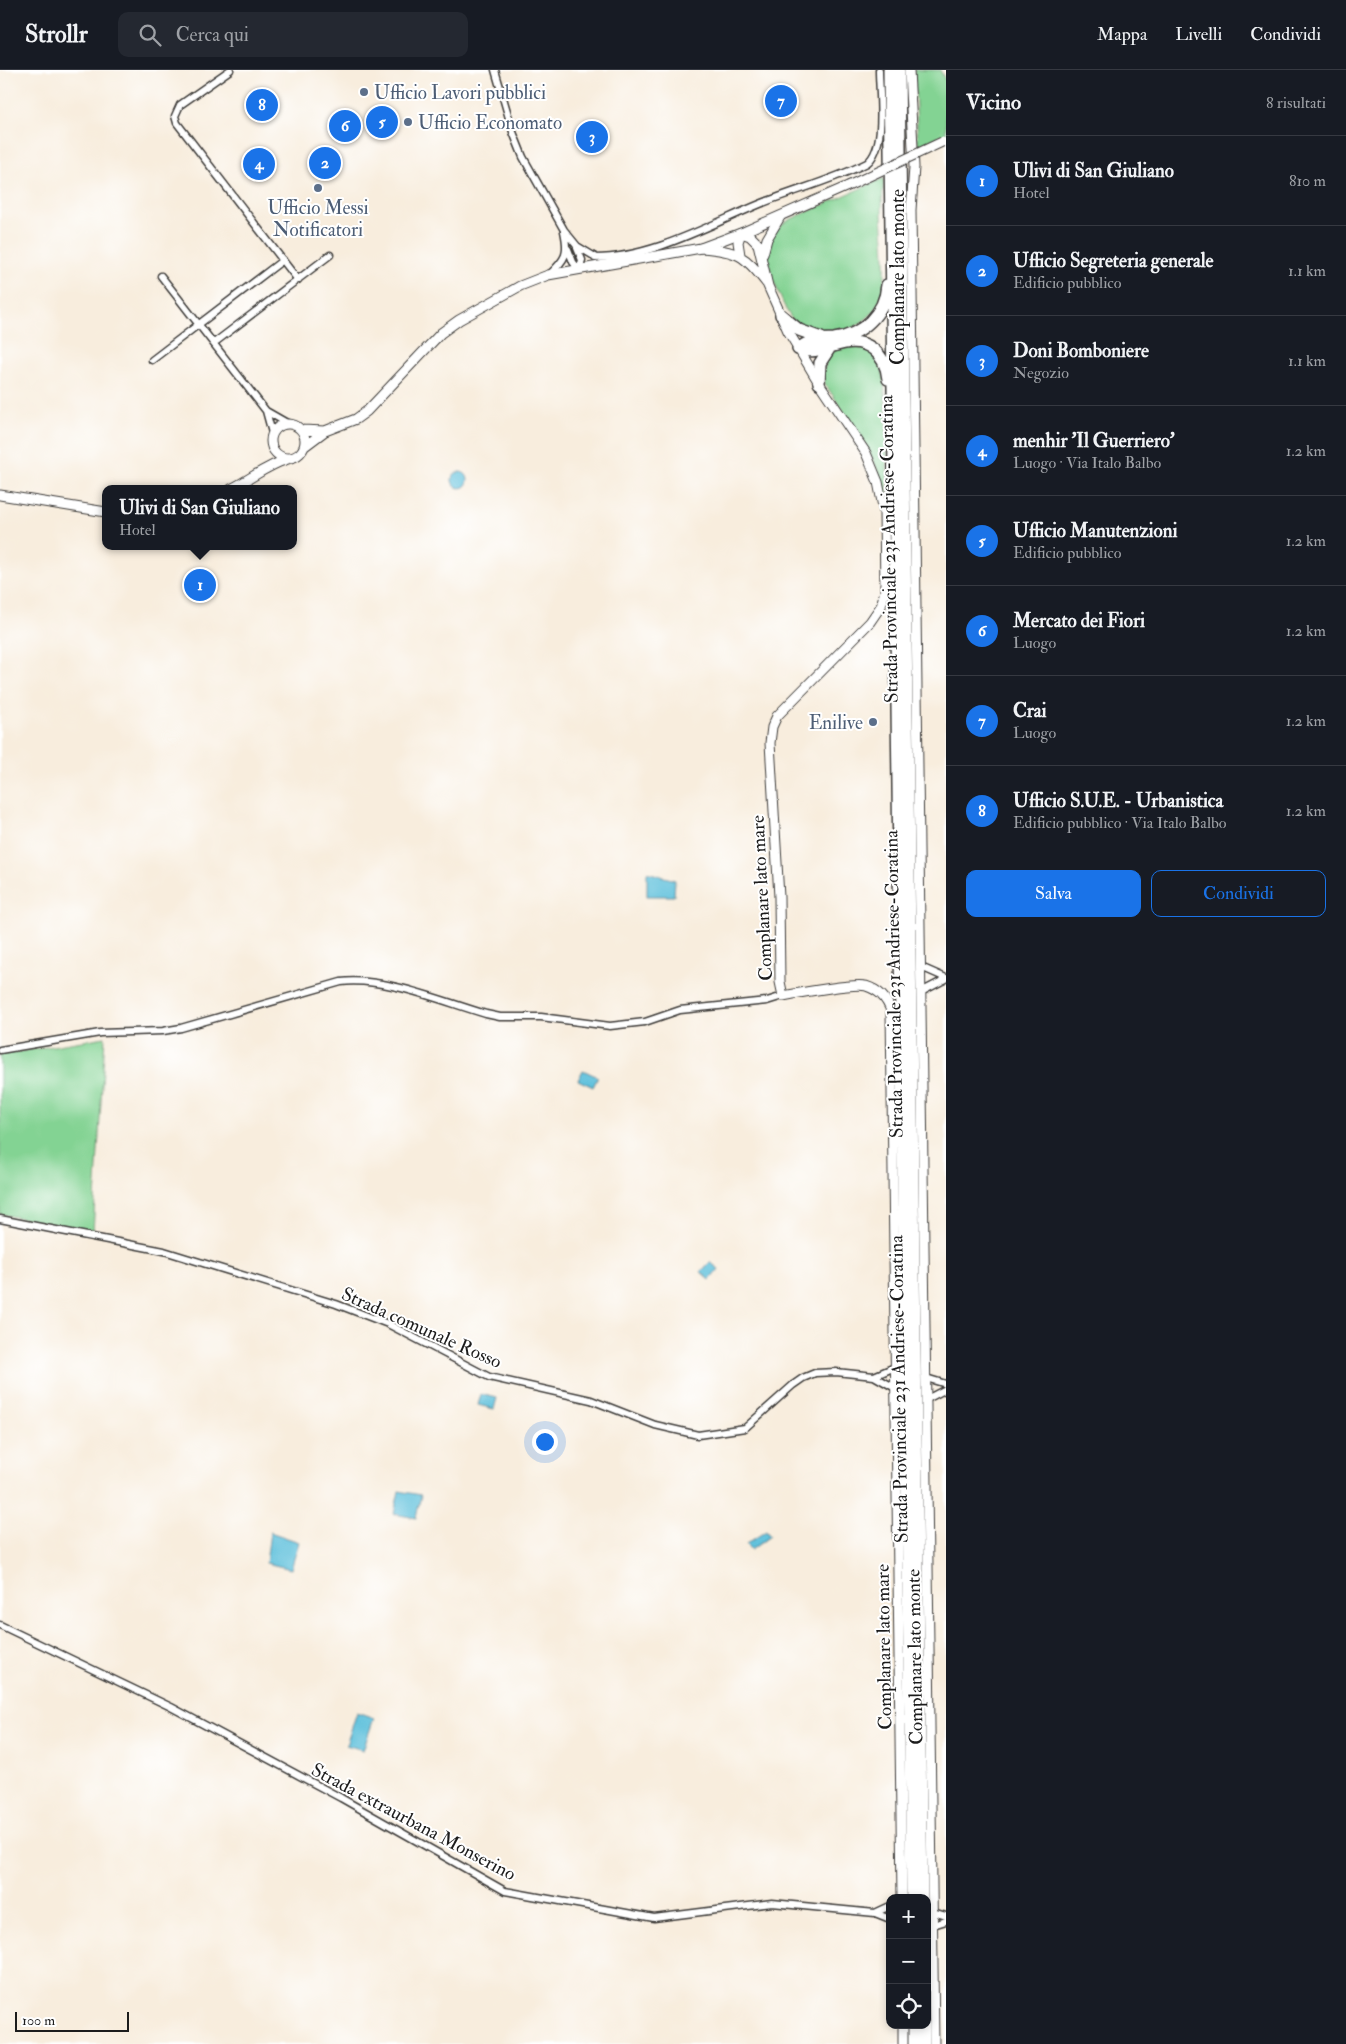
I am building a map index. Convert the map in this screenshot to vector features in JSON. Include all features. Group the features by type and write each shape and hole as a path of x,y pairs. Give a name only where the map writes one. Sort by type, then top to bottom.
{"highway":[{"name":"Strada Provinciale 231 Andriese-Coratina","path":"889,70 912,1894"},
{"name":"Strada Provinciale 231 Andriese-Coratina","path":"899,70 922,1894"},
{"path":"781,315 801,332 828,342 858,331 872,320 882,306 886,293 891,213"},
{"path":"819,383 818,369 828,342"},
{"path":"798,350 806,343 845,342 862,343 876,352 884,362 887,372 894,464"},
{"path":"914,2029 914,2044"},
{"path":"924,2029 924,2044"}],"street":[{"path":"230,70 180,105 175,116 177,123 298,280"},
{"path":"495,70 519,149 564,230 577,246 595,258 609,264"},
{"path":"595,258 667,244 761,204 867,163 874,156 879,142 879,70"},
{"name":"Complanare lato monte","path":"909,70 914,167 911,210 934,2044"},
{"path":"239,485 258,475 276,462 298,455 305,446 325,431 356,419 367,411 441,333 501,295 548,275 701,248 780,217 944,141"},
{"path":"763,256 766,239 780,217"},
{"path":"564,230 567,247 573,262 579,270"},
{"path":"740,255 738,245 741,233"},
{"path":"741,233 750,236 756,242 763,256 768,286"},
{"path":"577,246 582,260 579,270"},
{"path":"548,275 562,261 567,247"},
{"path":"701,248 724,250 740,255 754,267 768,286"},
{"path":"214,343 330,255"},
{"path":"152,360 283,260"},
{"path":"161,276 266,411 287,424 292,424 302,430 325,431"},
{"name":"Complanare lato mare","path":"768,286 798,350 866,453 878,482 884,512 885,591 883,603 874,618 777,716 772,727 770,751 779,897 780,982 783,996 861,986 879,993 886,1000 890,1008 902,1894"},
{"path":"264,469 272,447 272,433 266,411"},
{"path":"272,433 277,428 287,424"},
{"path":"302,430 306,440 305,446"},
{"path":"272,447 278,455 288,459"},
{"path":"0,495 102,511"},
{"path":"921,967 946,978"},
{"path":"922,992 946,978"},
{"path":"0,1050 100,1033 172,1029 351,980 379,983 500,1017 541,1017 610,1026 645,1022 680,1010 767,1001 783,996"},
{"name":"Strada comunale Rosso","path":"0,1219 164,1251 336,1304 388,1324 489,1377 591,1400 655,1425 691,1434 706,1434 745,1428 793,1385 811,1374 836,1372 874,1376 896,1388"},
{"name":"Strada comunale Rosso","path":"874,1376 895,1368"},
{"path":"926,1378 946,1384"},
{"path":"927,1399 946,1389"},
{"name":"Strada extraurbana Monserino","path":"0,1625 171,1707 341,1798 506,1891 654,1918 772,1904 875,1913 886,1917"},
{"path":"875,1913 886,1908"},
{"path":"933,1912 946,1916"},
{"path":"933,1925 946,1921"},
{"path":"903,2029 904,2044"}],"green space":[{"path":"914,70 940,70 946,81 946,133 918,146"},
{"path":"884,178 882,213 885,271 878,306 852,329 838,334 816,333 797,325 788,313 769,265 769,245 772,236 789,220"},
{"path":"844,345 871,352 878,359 882,369 886,405 888,504 884,487 871,455 825,384 822,376 828,355"},
{"path":"105,1037 93,1232 0,1214 0,1055"}],"water":[{"path":"460,472 466,474 468,480 466,486 460,488 454,486 452,480 454,474"},
{"path":"647,872 675,880 674,896 647,896"},
{"path":"583,1070 598,1077 593,1087 578,1080"},
{"path":"710,1262 719,1269 710,1280 701,1272"},
{"path":"481,1394 497,1398 494,1409 478,1405"},
{"path":"399,1491 421,1495 416,1518 394,1514"},
{"path":"766,1531 770,1536 751,1550 746,1544"},
{"path":"270,1532 299,1542 291,1569 266,1563"},
{"path":"357,1712 374,1718 363,1750 346,1745"}],"place":[{"name":"Ufficio Lavori pubblici","path":"364,92"},
{"name":"Crai","path":"781,101"},
{"name":"Ufficio S.U.E. - Urbanistica","path":"262,105"},
{"name":"Ufficio Manutenzioni","path":"382,122"},
{"name":"Ufficio Economato","path":"408,122"},
{"name":"Mercato dei Fiori","path":"345,126"},
{"name":"Doni Bomboniere","path":"592,137"},
{"name":"Ufficio Segreteria generale","path":"325,163"},
{"name":"menhir 'Il Guerriero'","path":"259,164"},
{"name":"Ufficio Messi Notificatori","path":"318,188"},
{"name":"Ulivi di San Giuliano","path":"200,585"},
{"name":"Enilive","path":"873,722"}]}
